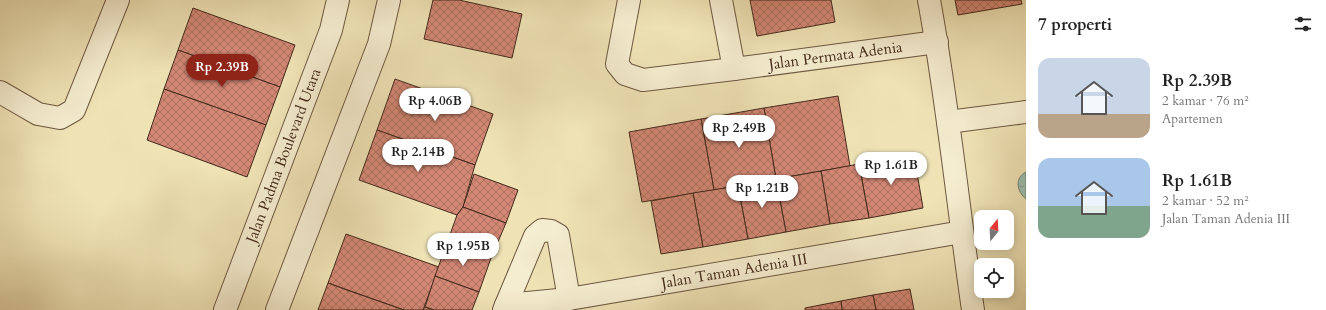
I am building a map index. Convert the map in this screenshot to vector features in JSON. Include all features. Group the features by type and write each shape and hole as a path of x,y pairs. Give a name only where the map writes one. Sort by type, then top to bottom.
{"street":[{"path":"0,92 38,114 60,118 74,110 118,0"},
{"name":"Jalan Padma Boulevard Utara","path":"225,310 331,30 338,0"},
{"path":"277,310 378,44 389,0"},
{"name":"Jalan Permata Adenia","path":"629,0 617,64 625,74 643,80 937,42"},
{"path":"721,0 734,69"},
{"path":"929,0 937,42 962,232 974,310"},
{"path":"948,122 1026,112"},
{"path":"505,307 535,236 542,230 551,231 558,235 569,299"},
{"name":"Jalan Taman Adenia III","path":"505,307 569,299 962,232"}],"water":[{"path":"1026,172 1026,199 1019,189 1018,181"}],"building":[{"path":"433,0 459,0 522,14 512,58 424,39"},
{"path":"750,0 831,0 835,22 757,36"},
{"path":"955,0 1021,0 1022,4 958,15"},
{"path":"193,8 295,45 280,87 178,50"},
{"path":"178,50 280,87 266,125 164,89"},
{"path":"395,79 493,114 475,165 377,130"},
{"path":"164,89 266,125 247,177 147,140"},
{"path":"838,96 850,166 776,179 764,108"},
{"path":"764,108 776,179 714,190 701,119"},
{"path":"701,119 714,190 642,202 629,132"},
{"path":"377,130 475,165 463,207 457,215 359,180"},
{"path":"914,155 923,208 869,218 859,164"},
{"path":"859,164 869,218 830,224 821,171"},
{"path":"821,171 830,224 786,232 776,179"},
{"path":"474,174 518,190 506,223 463,207"},
{"path":"776,179 786,232 748,239 738,186"},
{"path":"738,186 748,239 703,247 693,193"},
{"path":"693,193 703,247 661,254 651,201"},
{"path":"463,207 506,223 491,258 447,243 457,215"},
{"path":"346,234 439,267 423,310 404,310 328,283"},
{"path":"447,243 491,258 479,292 435,276"},
{"path":"435,276 479,292 472,310 434,310 425,307"},
{"path":"328,283 344,289 404,310 318,310"},
{"path":"910,289 914,310 876,310 873,295"},
{"path":"873,295 876,310 842,310 841,301"},
{"path":"841,301 842,310 805,310 805,308"},
{"path":"425,307 434,310 423,310"}]}
